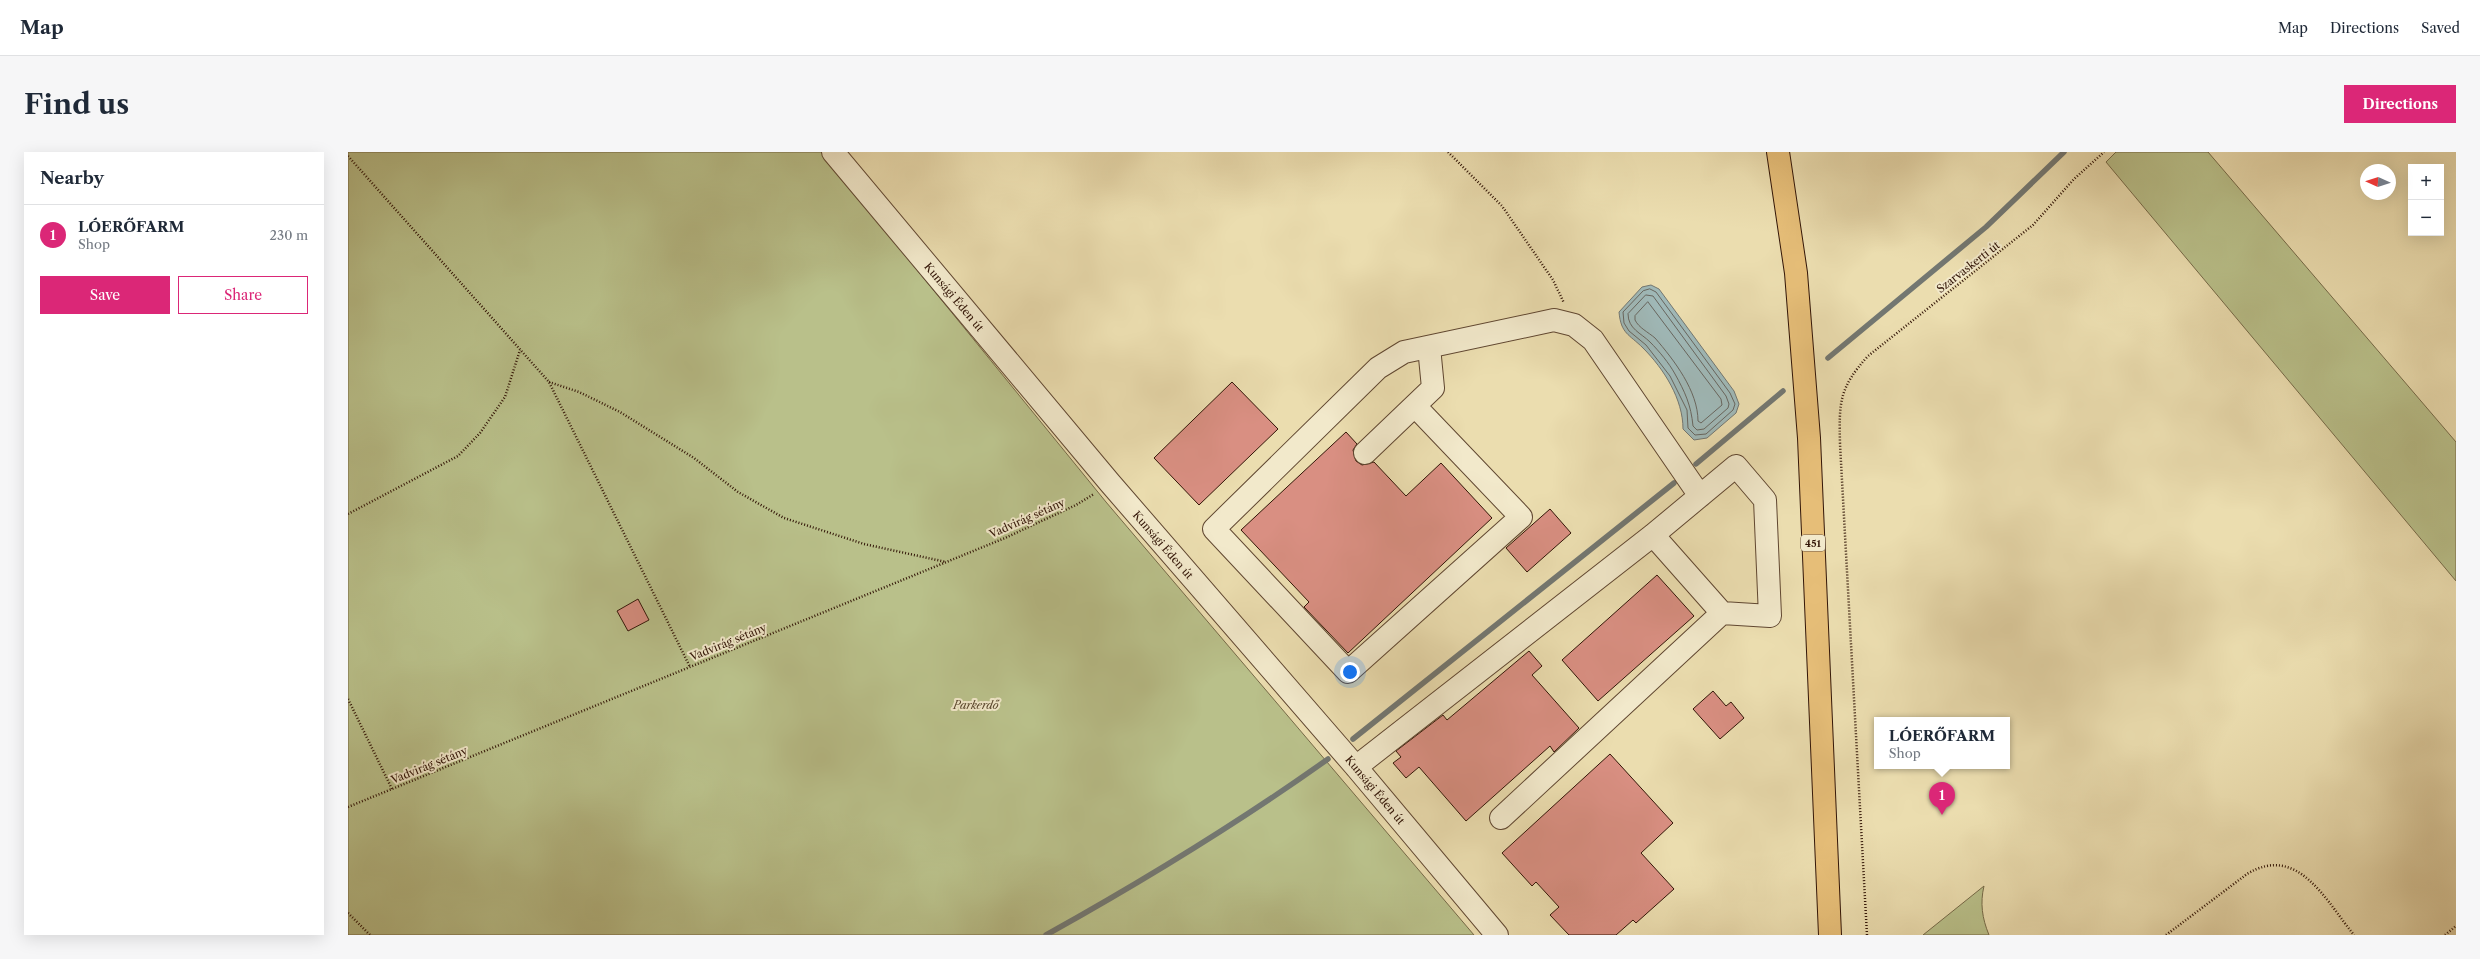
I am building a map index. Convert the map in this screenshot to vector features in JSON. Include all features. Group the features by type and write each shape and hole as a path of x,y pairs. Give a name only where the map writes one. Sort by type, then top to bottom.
{"main road":[{"name":"451","path":"1778,152 1796,273 1808,430 1830,935"}],"street":[{"name":"Kunsági Éden út","path":"833,152 1110,483 1356,767 1497,935"},
{"path":"1415,406 1521,517 1348,672 1214,529 1378,368 1404,352 1554,320 1574,325 1593,340 1700,496"},
{"path":"1365,453 1433,388 1429,347"},
{"path":"1356,767 1653,535 1736,466 1765,500 1770,616 1722,613 1653,535"},
{"path":"1501,818 1722,613"}],"path":[{"path":"1448,152 1502,206 1553,280 1574,325"},
{"name":"Szarvaskerti út","path":"1867,935 1840,444 1842,393 1852,373 1868,356 2033,225 2074,179 2104,152"},
{"path":"348,156 549,382 690,667"},
{"path":"348,514 458,456 480,434 505,397 520,350"},
{"path":"549,382 579,392 620,412 694,458 738,492 784,518 864,544 946,562"},
{"name":"Vadvirág sétány","path":"348,807 946,562 1076,505 1110,483"},
{"path":"348,699 392,789"},
{"path":"2166,935 2247,874 2259,867 2275,864 2289,866 2304,873 2354,935"},
{"path":"348,913 370,935"},
{"path":"2445,935 2456,926"}],"green space":[{"name":"Parkerdő","path":"348,152 821,152 1106,502 1474,935 348,935"},
{"path":"2116,152 2208,152 2456,442 2456,581 2106,162"},
{"path":"1984,886 1982,910 1989,935 1923,935"}],"water":[{"path":"1651,285 1659,289 1734,391 1739,404 1736,413 1707,438 1694,440 1683,429 1680,407 1671,385 1651,356 1626,333 1622,325 1619,312 1642,287"}],"building":[{"path":"1232,382 1278,429 1199,505 1154,458"},
{"path":"1346,432 1357,444 1353,450 1356,461 1362,465 1374,462 1406,496 1441,463 1492,518 1348,653 1304,607 1309,602 1241,530"},
{"path":"1550,509 1571,533 1527,572 1506,548"},
{"path":"1657,575 1694,616 1598,701 1562,660"},
{"path":"638,599 649,620 628,631 617,611"},
{"path":"1529,651 1542,666 1532,675 1579,728 1554,752 1550,746 1466,821 1419,767 1406,778 1393,763 1401,757 1396,751 1443,715 1447,720"},
{"path":"1713,691 1726,706 1731,702 1744,718 1720,739 1693,709"},
{"path":"1610,754 1673,823 1641,853 1674,889 1636,923 1633,920 1616,935 1569,935 1550,915 1559,907 1536,882 1532,886 1502,853"}],"waterway":[{"path":"1828,358 1986,227 2064,152"},
{"path":"1696,464 1783,391"},
{"path":"1353,739 1674,483"},
{"path":"1046,935 1190,851 1260,806 1328,759"}],"place":[{"name":"LÓERŐFARM","path":"1942,815"}]}
